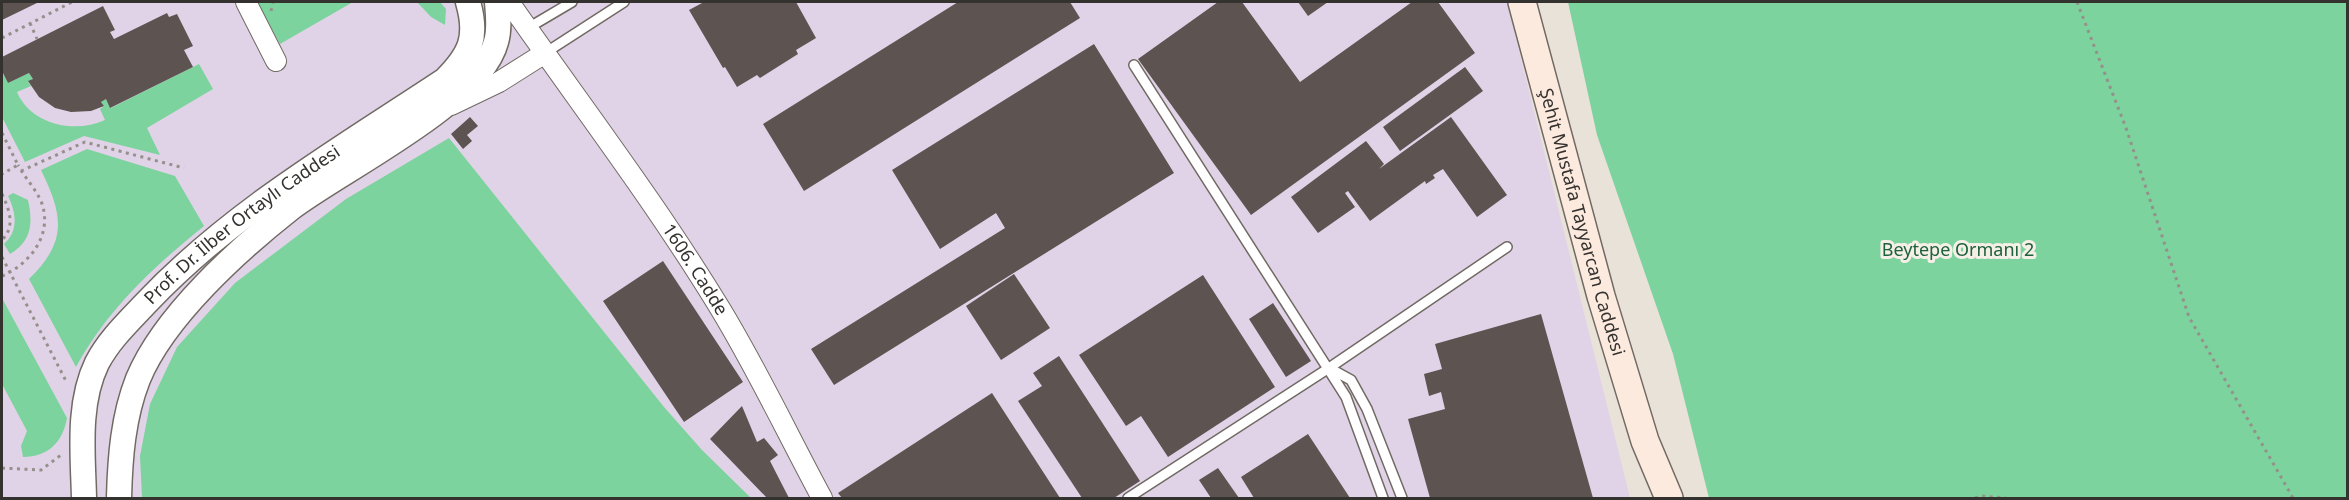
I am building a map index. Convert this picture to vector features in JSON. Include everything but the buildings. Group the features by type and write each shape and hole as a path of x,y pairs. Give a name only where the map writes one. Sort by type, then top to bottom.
{"main road":[{"name":"Şehit Mustafa Tayyarcan Caddesi","path":"1522,2 1587,246 1645,441 1669,498"},
{"name":"Şehit Mustafa Tayyarcan Caddesi","path":"1645,441 1651,498"}],"street":[{"path":"246,2 276,61"},
{"name":"Prof. Dr. İlber Ortaylı Caddesi","path":"84,498 82,431 87,396 96,365 111,340 172,276 261,202 453,72 460,65 471,45 474,25 468,2"},
{"name":"Prof. Dr. İlber Ortaylı Caddesi","path":"119,498 123,439 129,406 139,377 154,350 178,316 207,284 254,239 293,207 440,110 468,85 488,60 496,42 499,20 511,3"},
{"name":"1606. Cadde","path":"511,3 693,266 722,312 780,414 822,498"},
{"path":"440,110 472,96 545,53"}],"lane":[{"path":"528,28 572,2"},
{"path":"545,53 624,2"},
{"path":"1134,65 1346,397 1383,498"},
{"path":"1128,498 1329,368 1507,247"},
{"path":"1329,368 1351,380 1367,409 1402,498"}],"path":[{"path":"2,38 72,2"},
{"path":"2077,2 2126,128 2189,317 2293,498"},
{"path":"30,23 37,39"},
{"path":"2,133 21,171 41,202 44,224 41,240 34,253 10,273 2,276"},
{"path":"21,171 85,142 184,168"},
{"path":"2,174 18,165"},
{"path":"2,194 11,216 9,228 2,240"},
{"path":"2,257 68,384"},
{"path":"2,468 42,470 70,448 82,431"},
{"path":"1975,498 1982,496 2006,498"}],"shaded area":[{"path":"2,2 1507,2 1630,498 2,498"}],"green space":[{"path":"257,2 353,2 280,44"},
{"path":"417,2 440,2 446,9 445,25 431,17"},
{"name":"Beytepe Ormanı 2","path":"1568,2 2347,2 2347,498 1709,498 1673,354 1597,135"},
{"path":"199,64 213,89 147,128 160,155 84,136 25,162 2,117 2,71 8,83 29,73 33,79 28,82 31,86 17,92 32,112 55,124 81,126 105,120 100,109 104,106 101,102 106,99 111,108"},
{"path":"449,138 664,407 702,450 751,498 142,498 140,456 150,404 177,347 235,283 346,199"},
{"path":"87,149 175,176 204,226 133,290 102,326 76,367 29,279 50,252 56,240 58,227 54,201 41,170"},
{"path":"13,193 28,200 30,224 23,243 10,254 4,244 14,227 13,208 8,196"},
{"path":"2,298 67,418 58,441 47,451 32,456 23,457 21,446 27,431 2,384"}]}
